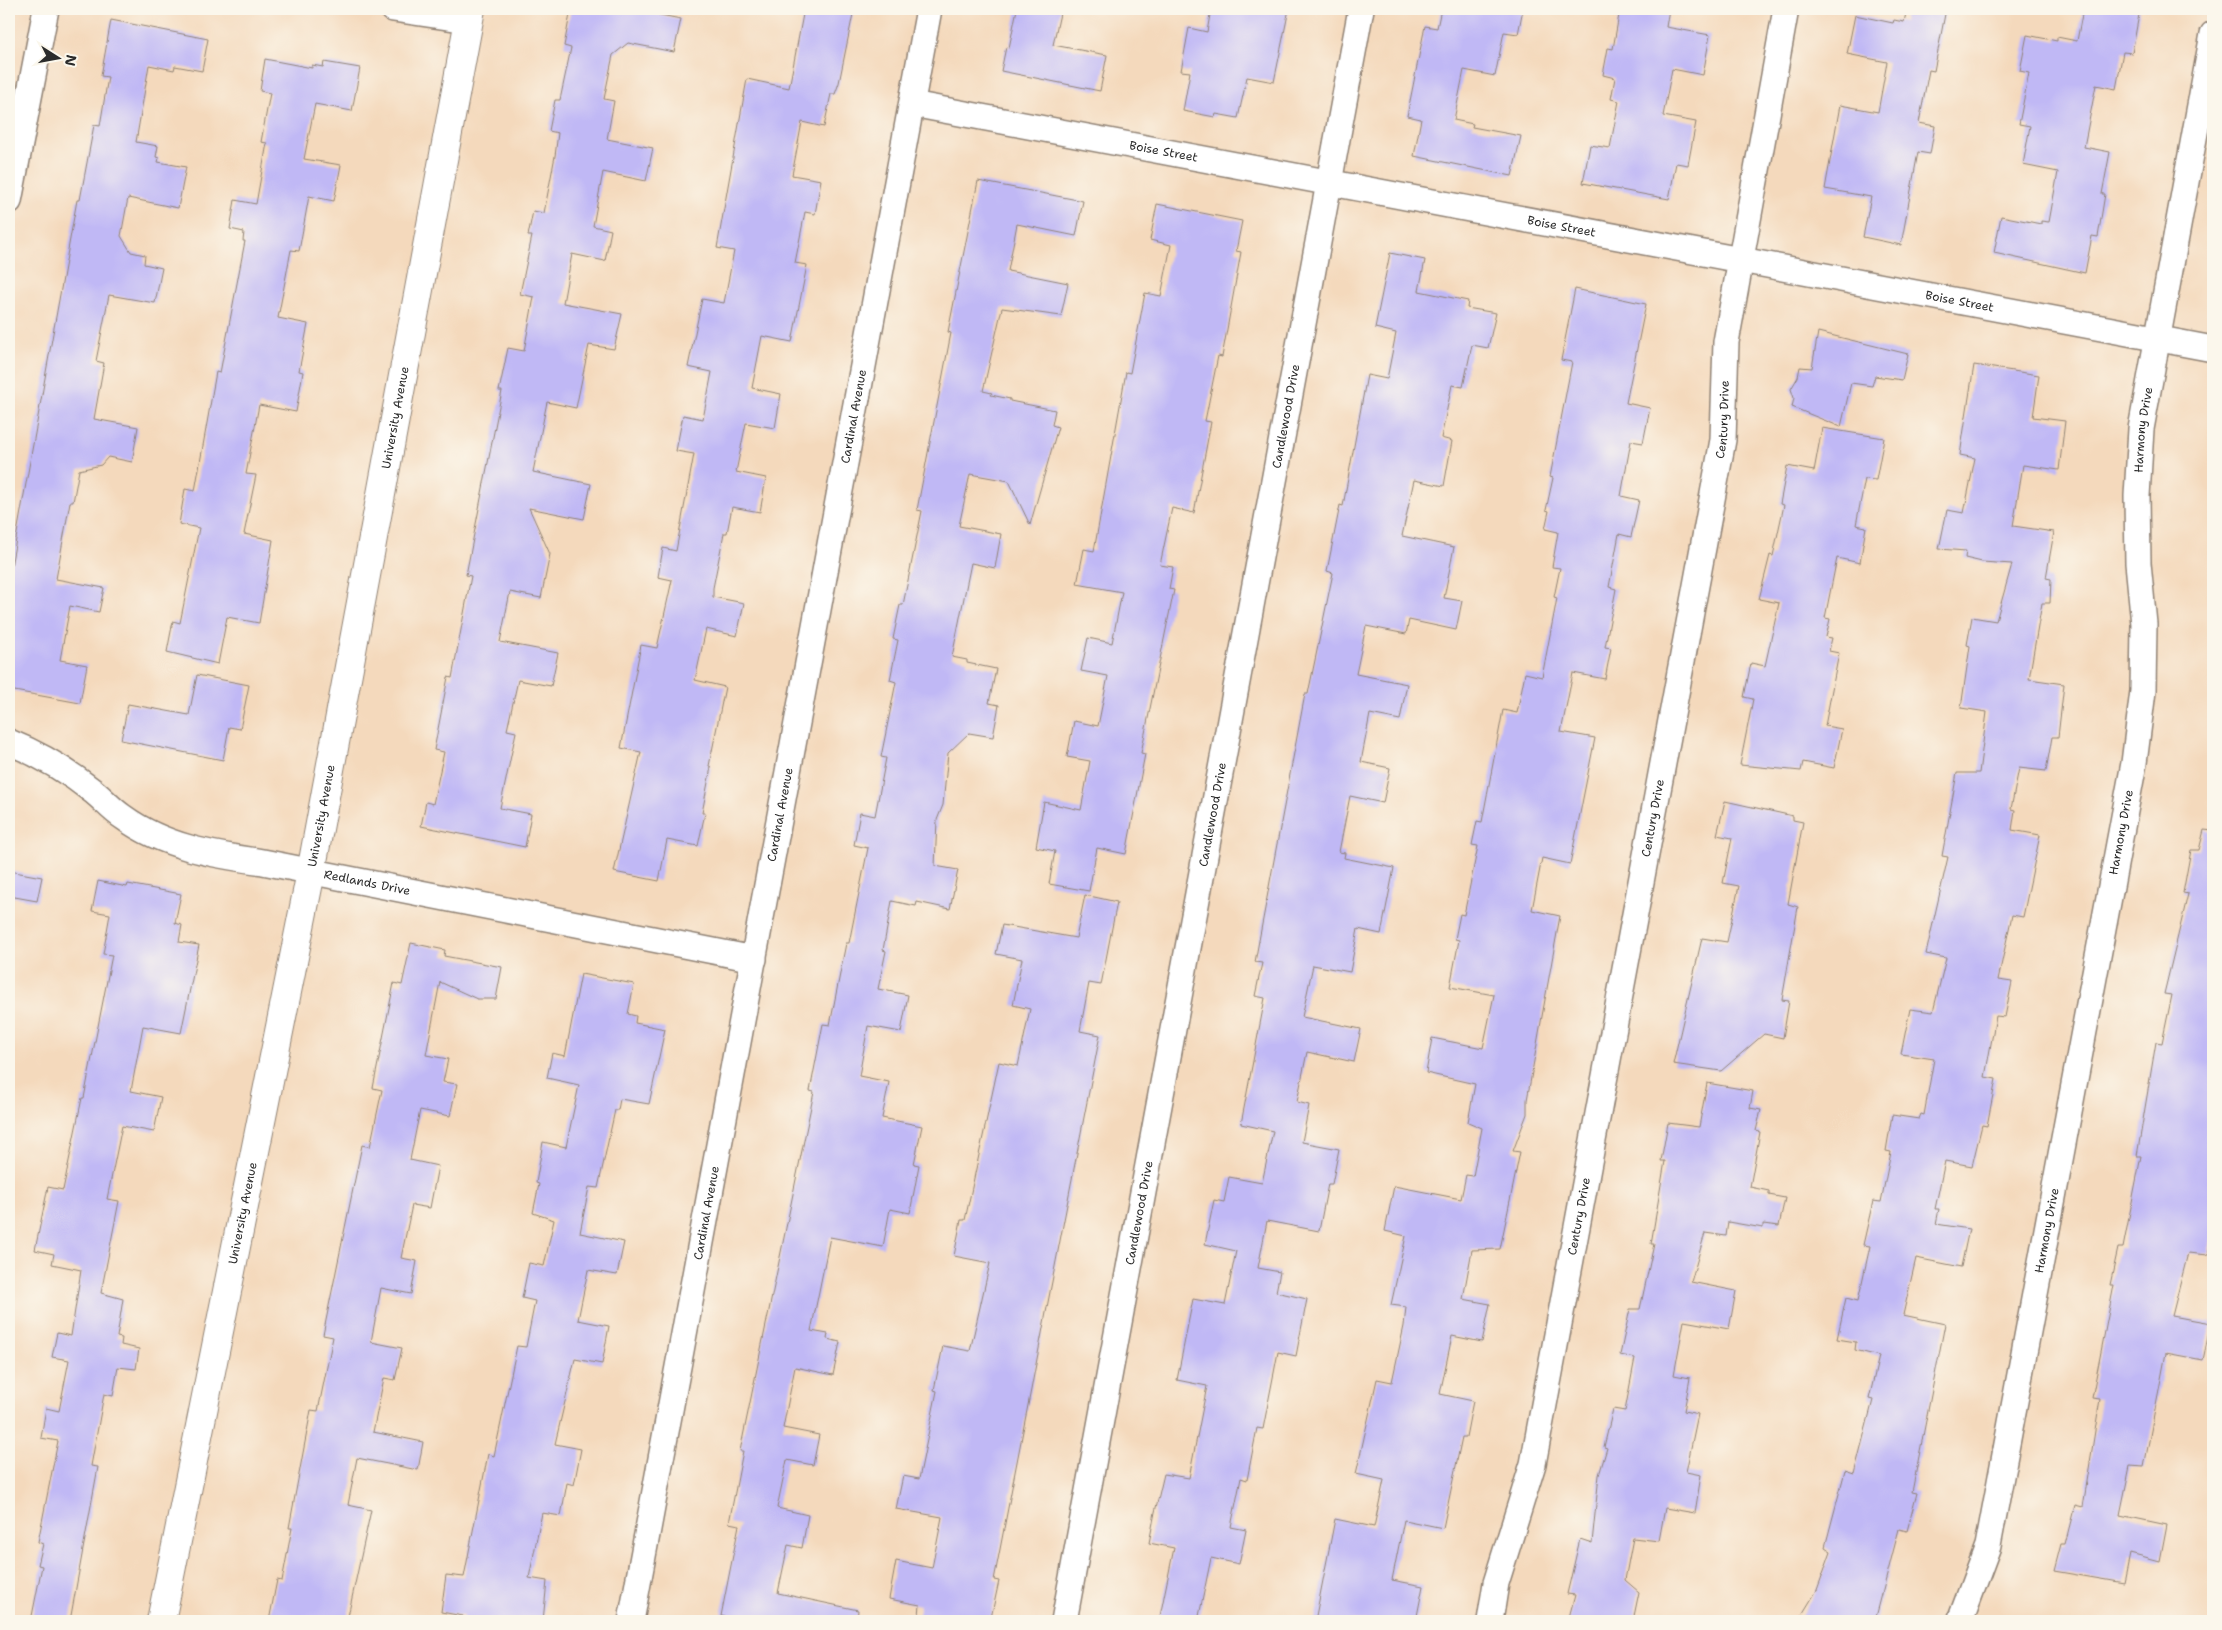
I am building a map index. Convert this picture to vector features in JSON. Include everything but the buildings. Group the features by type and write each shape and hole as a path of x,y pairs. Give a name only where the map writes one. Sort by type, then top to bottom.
{"street":[{"path":"9,201 46,9"},
{"path":"393,9 469,14"},
{"name":"Cardinal Avenue","path":"631,1621 929,9"},
{"name":"Candlewood Drive","path":"1064,1621 1361,9"},
{"name":"Century Drive","path":"1490,1621 1496,1583 1533,1464 1721,449 1726,342 1786,9"},
{"name":"University Avenue","path":"161,1621 311,872 469,14"},
{"name":"Harmony Drive","path":"1960,1621 1988,1546 2134,763 2143,691 2144,624 2138,563 2136,496 2141,429 2213,34"},
{"name":"Boise Street","path":"912,104 1740,262 2213,349"},
{"name":"Redlands Drive","path":"9,742 26,749 65,771 123,818 162,839 205,854 311,872 754,959"}]}
